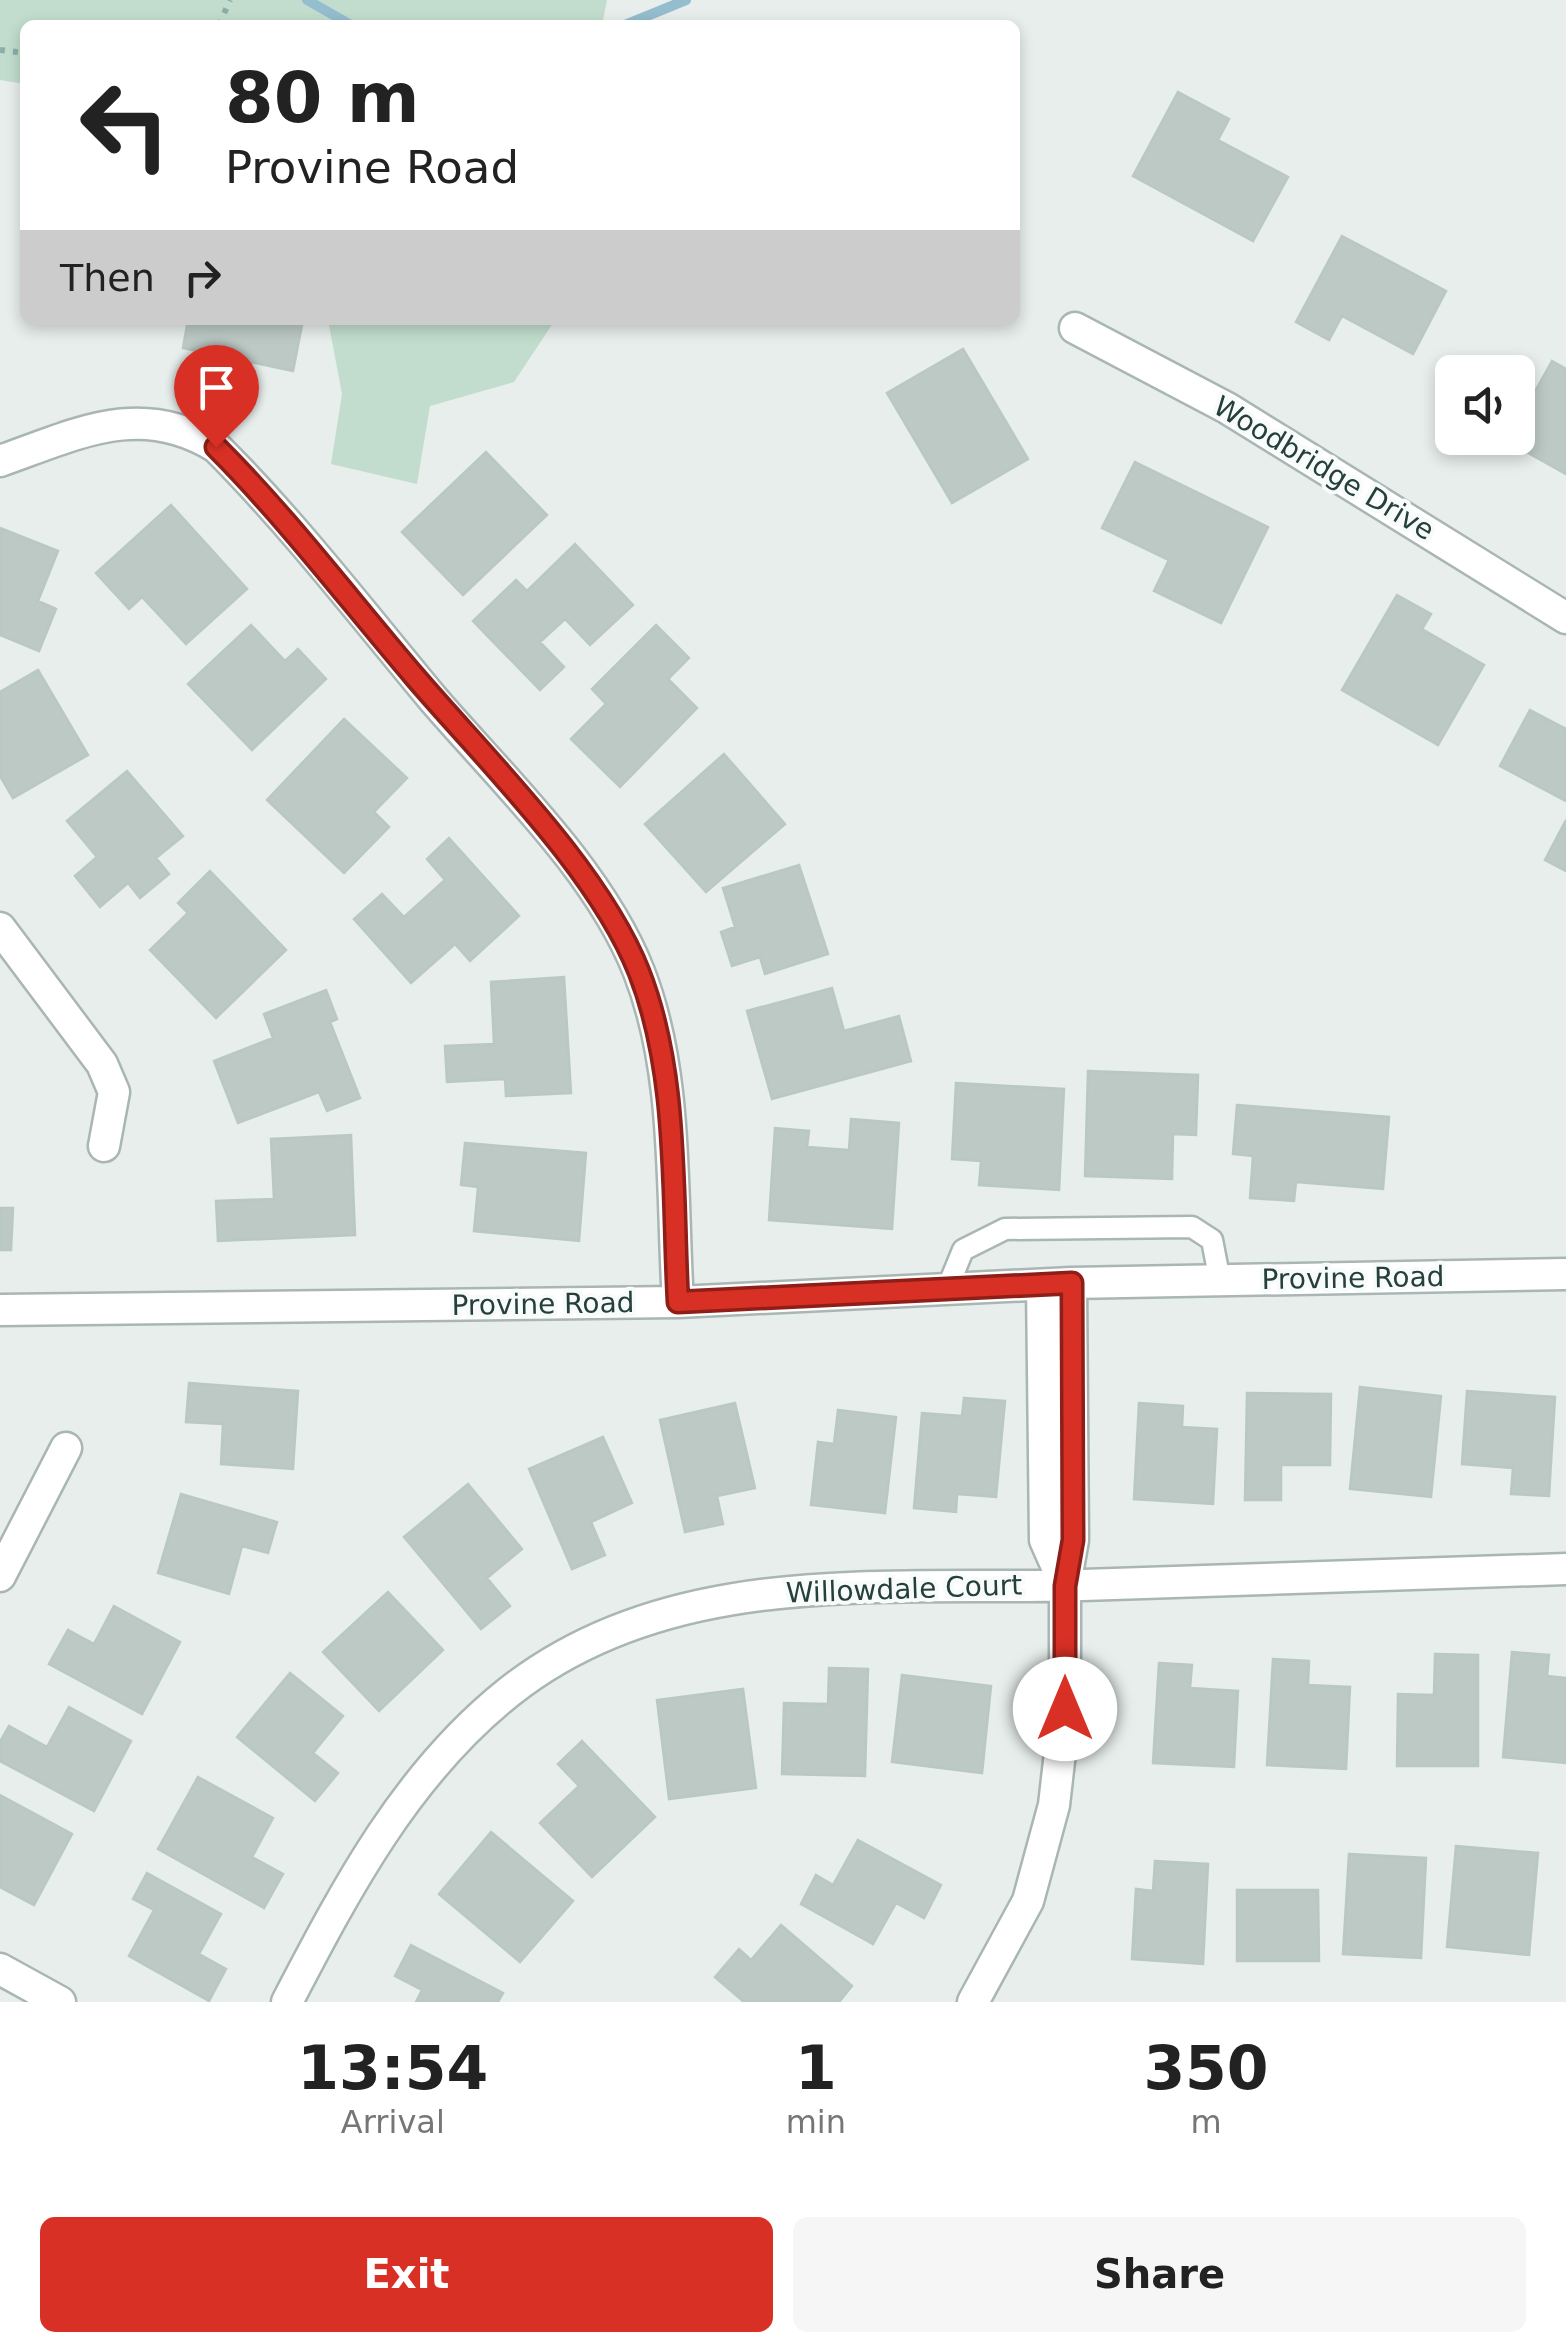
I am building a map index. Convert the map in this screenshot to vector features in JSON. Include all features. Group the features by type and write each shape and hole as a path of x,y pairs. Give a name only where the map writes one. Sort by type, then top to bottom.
{"street":[{"name":"Woodbridge Drive","path":"1075,328 1227,408 1566,618"},
{"path":"0,460 92,429 141,421 194,434 216,447 555,842 616,927 639,971 658,1038 665,1084 678,1302"},
{"path":"0,928 102,1064 114,1092 104,1146"},
{"name":"Provine Road","path":"0,1310 678,1302 1057,1284 1566,1274"},
{"path":"973,2002 1028,1900 1054,1804 1065,1709 1065,1586 1073,1540 1057,1284"},
{"path":"0,1576 66,1448"},
{"name":"Willowdale Court","path":"287,2002 385,1826 442,1754 511,1691 582,1647 665,1613 756,1594 834,1587 1065,1586 1566,1569"},
{"path":"0,1969 60,2002"}],"lane":[{"path":"947,1289 963,1250 1005,1229 1192,1227 1212,1240 1220,1281"}],"green space":[{"path":"0,0 607,0 603,20 20,20 20,83 0,80"},
{"path":"329,325 552,325 514,382 430,406 417,484 331,464 342,394"}],"building":[{"path":"1178,92 1229,119 1218,140 1288,177 1253,241 1133,176"},
{"path":"1342,236 1446,291 1413,354 1342,316 1329,340 1296,322"},
{"path":"187,325 302,325 293,371 183,348"},
{"path":"963,349 1028,459 952,503 887,393"},
{"path":"1552,361 1566,369 1566,474 1532,455 1535,392"},
{"path":"486,452 547,515 463,595 402,532"},
{"path":"1135,462 1268,527 1221,623 1154,591 1169,560 1102,528"},
{"path":"171,505 247,589 186,644 142,597 129,609 96,573"},
{"path":"0,528 58,551 38,601 56,609 39,651 0,635"},
{"path":"575,544 633,605 590,645 565,619 540,642 564,667 540,690 473,621 516,580 527,591"},
{"path":"1397,595 1431,614 1422,629 1484,665 1438,745 1342,690"},
{"path":"251,625 285,661 298,649 326,679 252,750 188,684"},
{"path":"656,625 689,658 668,679 697,708 620,787 571,739 606,704 592,689"},
{"path":"38,670 88,755 13,798 0,776 0,692"},
{"path":"1530,710 1566,729 1566,801 1500,766"},
{"path":"344,719 407,778 374,812 389,827 344,873 267,800"},
{"path":"724,754 785,824 706,892 645,824"},
{"path":"127,771 183,836 156,858 169,874 140,898 128,883 100,907 75,876 97,857 67,821"},
{"path":"1566,820 1566,871 1545,860"},
{"path":"449,838 519,916 470,961 455,944 411,983 354,919 382,894 404,917 445,880 427,859"},
{"path":"799,865 828,954 765,974 760,957 732,966 721,932 735,927 723,888"},
{"path":"210,871 286,950 216,1018 150,950 188,913 178,903"},
{"path":"564,977 571,1093 506,1096 505,1079 447,1082 445,1046 494,1044 491,982"},
{"path":"832,988 844,1031 899,1016 911,1061 772,1099 747,1011"},
{"path":"326,990 337,1019 330,1022 360,1098 327,1111 319,1092 238,1123 214,1061 273,1038 264,1014"},
{"path":"1088,1071 1198,1075 1196,1135 1173,1134 1172,1179 1085,1176"},
{"path":"956,1083 1064,1089 1059,1190 979,1185 981,1161 952,1159"},
{"path":"1237,1105 1389,1117 1383,1189 1296,1182 1294,1201 1250,1198 1253,1156 1233,1154"},
{"path":"851,1119 899,1123 892,1229 769,1220 775,1128 809,1131 807,1147 849,1150"},
{"path":"351,1135 355,1235 218,1241 216,1201 274,1199 271,1139"},
{"path":"465,1143 586,1153 579,1241 474,1231 478,1187 461,1185"},
{"path":"0,1208 13,1208 11,1250 0,1250"},
{"path":"189,1383 298,1391 293,1469 221,1464 223,1424 186,1422"},
{"path":"1360,1387 1441,1396 1431,1497 1350,1489"},
{"path":"1467,1391 1555,1397 1549,1496 1511,1494 1513,1468 1462,1464"},
{"path":"1247,1393 1331,1394 1330,1465 1281,1465 1281,1500 1245,1500"},
{"path":"964,1398 1005,1401 996,1497 957,1494 956,1512 914,1508 922,1413 962,1416"},
{"path":"735,1403 755,1488 717,1496 723,1524 685,1532 660,1420"},
{"path":"1139,1403 1183,1406 1182,1427 1217,1429 1213,1504 1134,1499"},
{"path":"838,1410 896,1417 885,1513 811,1505 818,1442 834,1444"},
{"path":"603,1437 632,1503 591,1522 605,1555 572,1569 529,1469"},
{"path":"468,1484 522,1549 487,1578 510,1606 481,1629 404,1537"},
{"path":"181,1494 277,1522 268,1553 242,1546 229,1594 158,1573"},
{"path":"388,1592 443,1650 379,1711 323,1652"},
{"path":"114,1606 180,1642 142,1714 49,1664 68,1630 94,1644"},
{"path":"1512,1652 1549,1655 1547,1676 1566,1678 1566,1763 1503,1757"},
{"path":"1435,1654 1478,1655 1478,1766 1397,1766 1398,1694 1434,1695"},
{"path":"1273,1659 1309,1661 1308,1685 1350,1687 1346,1769 1267,1765"},
{"path":"1159,1663 1192,1665 1190,1688 1238,1691 1234,1767 1153,1763"},
{"path":"829,1668 868,1669 865,1776 782,1774 784,1703 828,1704"},
{"path":"290,1673 343,1716 313,1753 338,1773 315,1801 237,1737"},
{"path":"902,1675 991,1686 982,1773 892,1762"},
{"path":"743,1689 756,1788 669,1799 657,1700"},
{"path":"69,1707 131,1741 94,1811 0,1761 0,1742 9,1726 47,1747"},
{"path":"582,1741 655,1817 592,1877 540,1823 579,1786 558,1764"},
{"path":"198,1777 273,1818 252,1857 283,1874 264,1908 158,1849"},
{"path":"0,1795 72,1834 34,1905 0,1887"},
{"path":"491,1832 573,1901 520,1962 439,1894"},
{"path":"858,1840 941,1885 924,1918 896,1903 873,1944 801,1904 816,1875 833,1885"},
{"path":"1456,1846 1538,1853 1529,1955 1447,1947"},
{"path":"1349,1854 1426,1858 1421,1958 1343,1954"},
{"path":"1155,1861 1208,1864 1203,1964 1132,1959 1136,1889 1153,1891"},
{"path":"147,1873 221,1914 199,1954 226,1969 209,2001 129,1956 154,1910 133,1899"},
{"path":"1237,1890 1318,1890 1319,1961 1237,1961"},
{"path":"781,1925 852,1986 839,2002 744,2002 715,1977 739,1949 751,1960"},
{"path":"411,1945 503,1993 498,2002 416,2002 422,1990 395,1976"}],"waterway":[{"path":"307,0 342,20"},
{"path":"637,20 686,0"}],"route":[{"path":"216,447 531,813 608,912 639,971 658,1038 665,1084 678,1302 1072,1283 1073,1540 1065,1586 1065,1709"}]}
